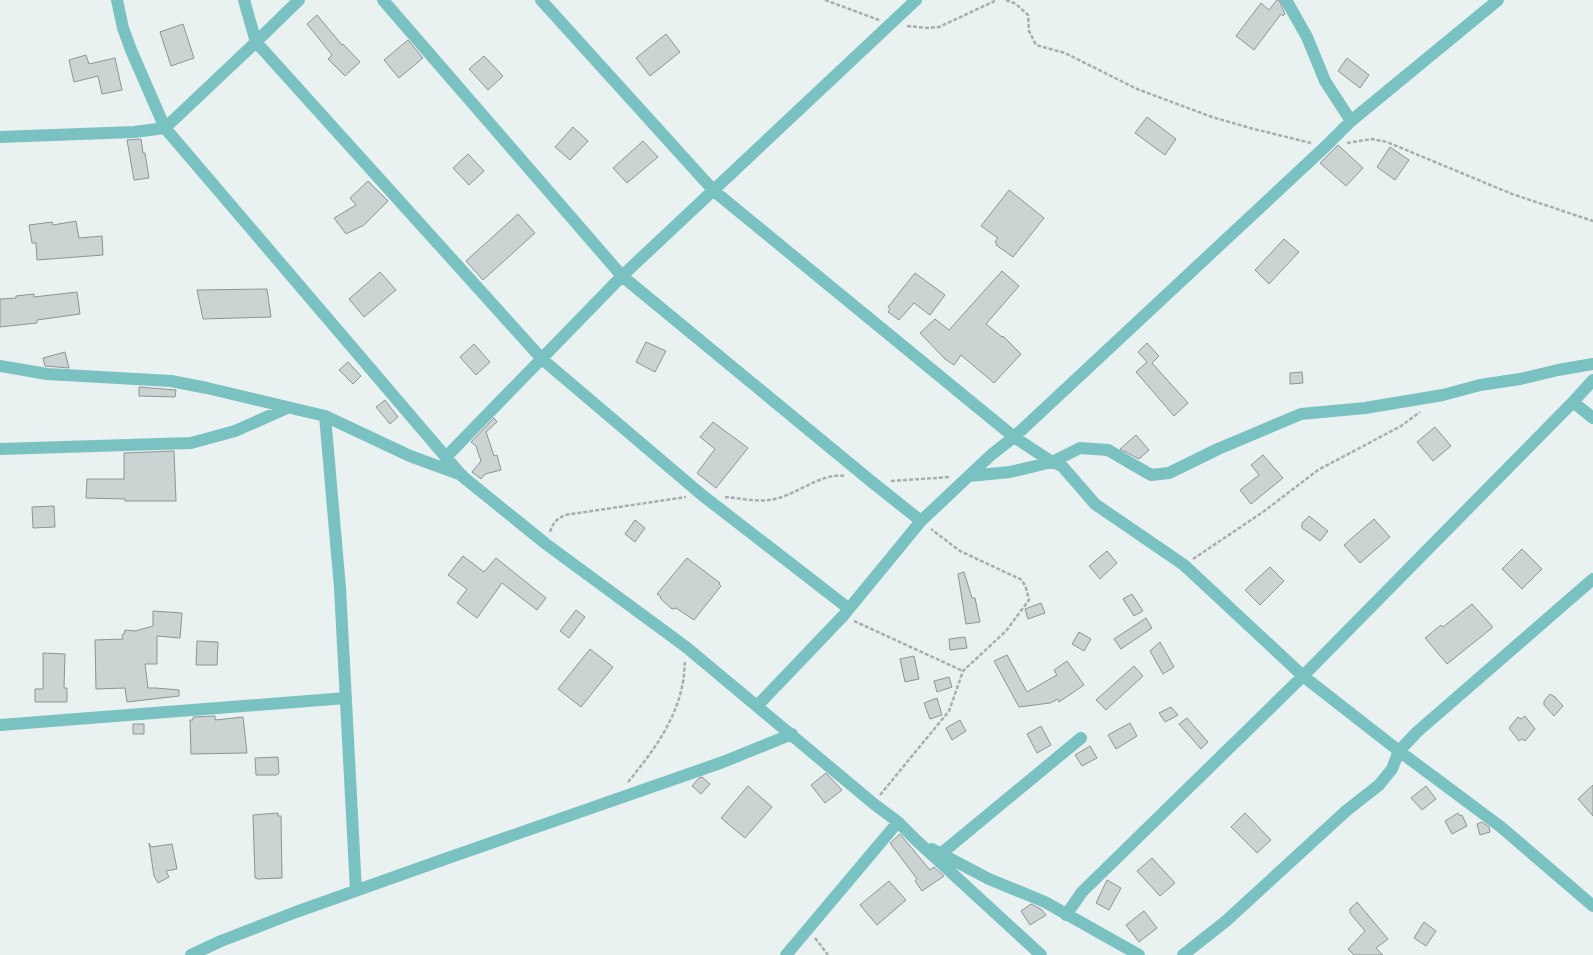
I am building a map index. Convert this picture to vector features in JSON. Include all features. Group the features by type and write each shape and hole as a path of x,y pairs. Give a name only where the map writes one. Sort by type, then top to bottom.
{"street":[{"path":"117,0 123,28 131,50 165,128 462,476 546,544 686,647 792,734 874,804 898,822 917,841 938,856 1041,955"},
{"path":"244,0 256,42 542,359 702,495 846,612"},
{"path":"0,137 134,132 165,128 299,0"},
{"path":"383,0 622,276 920,521"},
{"path":"541,0 714,191 1014,437 1052,462 1062,466 1095,504 1184,565 1303,676 1399,751 1501,826 1593,906"},
{"path":"446,457 622,276 916,0"},
{"path":"1286,0 1307,37 1325,81 1351,121"},
{"path":"757,706 846,612 920,521 1014,437 1351,121 1498,0"},
{"path":"969,476 1010,472 1052,462 1080,448 1108,450 1151,475 1168,473 1218,449 1301,414 1365,408 1443,395 1480,385 1520,379 1593,364"},
{"path":"0,366 47,374 171,381 325,416 410,456 462,476"},
{"path":"1066,915 1082,892 1303,676 1593,380"},
{"path":"1573,402 1593,418"},
{"path":"0,449 191,443 235,431 288,408"},
{"path":"325,416 340,588 356,891"},
{"path":"1183,955 1226,921 1346,811 1379,785 1392,769 1399,751 1432,719 1593,579"},
{"path":"0,725 346,698"},
{"path":"191,955 283,917 614,799 723,762 792,734"},
{"path":"938,856 1081,738"},
{"path":"786,955 898,822"},
{"path":"938,856 1045,902 1139,955"}],"path":[{"path":"825,0 889,24 927,28 939,27 997,0"},
{"path":"1006,0 1016,4 1028,15 1029,31 1036,45 1065,53 1137,89 1212,117 1325,147 1372,139 1387,142 1512,194 1593,221"},
{"path":"1184,565 1263,512 1318,470 1401,426 1425,408"},
{"path":"724,497 768,501 789,495 826,477 834,475 850,477"},
{"path":"872,482 969,476"},
{"path":"546,544 552,525 556,520 565,515 618,506 702,495"},
{"path":"874,804 949,711 963,671 1006,632 1029,600 1022,580 960,552 920,521"},
{"path":"846,612 963,671"},
{"path":"614,799 653,750 670,721 682,688 686,647"},
{"path":"808,930 828,955"}],"building":[{"path":"1277,0 1279,0 1285,14 1283,16 1281,14 1254,50 1236,36 1261,3 1269,10"},
{"path":"317,15 342,45 343,44 360,62 345,76 328,59 332,55 307,24"},
{"path":"183,24 194,58 171,66 160,32"},
{"path":"666,34 680,52 650,76 636,58"},
{"path":"408,40 423,58 399,78 384,60"},
{"path":"86,55 89,64 115,58 122,90 102,94 98,76 74,82 69,60"},
{"path":"484,56 503,76 488,90 469,69"},
{"path":"1347,58 1369,75 1360,88 1338,71"},
{"path":"1147,117 1176,139 1165,155 1135,133"},
{"path":"573,127 588,141 570,160 555,147"},
{"path":"141,139 149,178 134,180 127,140"},
{"path":"643,141 658,157 627,183 613,168"},
{"path":"1338,145 1363,168 1346,186 1320,163"},
{"path":"1390,147 1409,160 1395,180 1377,167"},
{"path":"468,154 484,171 469,185 453,168"},
{"path":"368,181 388,201 364,225 346,234 334,218 356,205 350,198"},
{"path":"1009,190 1044,218 1013,257 996,245 997,244 995,242 998,238 981,226"},
{"path":"518,214 535,233 483,280 466,261"},
{"path":"76,221 79,238 102,236 103,255 37,260 36,243 32,243 29,225 52,222 53,225"},
{"path":"1284,239 1299,252 1269,284 1255,270"},
{"path":"1002,271 1019,286 986,324 1002,337 1003,336 1021,354 994,383 961,355 954,365 945,359 920,333 935,319 949,330"},
{"path":"380,272 396,290 364,317 349,299"},
{"path":"915,273 945,295 930,315 914,303 899,320 888,312 890,309 888,307"},
{"path":"267,289 271,317 203,319 197,290"},
{"path":"77,292 80,314 37,320 37,323 0,327 0,299 16,298 16,296 34,294 34,297"},
{"path":"646,342 666,351 655,372 636,362"},
{"path":"1147,343 1159,356 1152,363 1188,403 1174,416 1136,372 1147,362 1138,352"},
{"path":"474,344 490,362 476,375 460,357"},
{"path":"65,352 69,368 45,366 43,358"},
{"path":"348,362 361,376 353,384 339,370"},
{"path":"1302,372 1303,383 1290,384 1290,373"},
{"path":"139,387 176,390 175,397 139,396"},
{"path":"385,400 398,417 390,424 376,407"},
{"path":"494,418 497,422 486,432 494,456 497,455 501,470 485,474 481,479 472,472 481,461 476,446 471,442"},
{"path":"713,422 748,448 716,488 697,473 715,449 700,437"},
{"path":"1435,427 1451,446 1433,461 1417,442"},
{"path":"1136,435 1149,450 1139,459 1120,449"},
{"path":"174,451 176,501 125,501 125,499 86,498 87,479 124,479 124,453"},
{"path":"1263,455 1283,478 1251,504 1240,490 1259,475 1251,465"},
{"path":"54,506 55,527 33,528 32,507"},
{"path":"1309,516 1328,531 1320,541 1302,528 1302,523"},
{"path":"1374,519 1390,537 1360,563 1344,545"},
{"path":"635,520 645,528 635,542 625,534"},
{"path":"1522,549 1542,569 1522,589 1502,569"},
{"path":"1107,551 1117,563 1100,579 1089,566"},
{"path":"463,556 484,572 496,558 546,598 537,610 502,583 477,618 457,603 467,589 448,575"},
{"path":"687,558 720,583 719,584 721,586 694,620 676,608 672,609 657,594"},
{"path":"1270,567 1284,581 1260,605 1245,590"},
{"path":"964,572 972,598 975,598 980,622 966,624 958,574"},
{"path":"1132,594 1143,611 1134,616 1123,599"},
{"path":"1041,603 1045,613 1028,619 1025,609"},
{"path":"1472,604 1492,626 1492,628 1447,664 1425,638 1441,625 1443,627"},
{"path":"576,610 585,617 569,638 560,631"},
{"path":"153,611 182,613 180,638 157,636 157,664 145,664 148,688 179,690 179,696 127,702 125,688 96,689 95,640 123,639 122,635 124,634 125,630 135,631 153,626"},
{"path":"1146,618 1152,628 1121,649 1114,639"},
{"path":"1079,632 1091,639 1084,651 1072,644"},
{"path":"965,637 967,648 950,650 949,639"},
{"path":"197,641 218,642 217,665 196,665"},
{"path":"1160,642 1174,667 1163,674 1150,651"},
{"path":"590,649 613,667 581,707 558,689"},
{"path":"43,653 65,654 64,688 67,688 67,702 35,702 35,689 43,689"},
{"path":"1007,655 1027,692 1057,675 1054,670 1067,661 1084,685 1059,702 1058,699 1050,703 1019,707 994,661"},
{"path":"914,656 919,679 905,682 900,659"},
{"path":"1134,666 1143,676 1106,710 1096,700"},
{"path":"949,677 952,687 937,692 934,681"},
{"path":"1550,694 1554,696 1563,706 1554,716 1544,705 1544,701"},
{"path":"937,698 942,715 930,719 924,703"},
{"path":"1171,707 1178,715 1165,722 1159,713"},
{"path":"215,716 215,720 243,717 247,753 191,754 190,720 193,720 193,717"},
{"path":"1525,716 1535,729 1525,741 1522,739 1519,741 1509,728 1518,717 1521,719"},
{"path":"1187,718 1208,742 1201,749 1179,724"},
{"path":"960,720 966,731 952,740 946,728"},
{"path":"1130,723 1137,736 1116,749 1108,735"},
{"path":"133,724 144,724 144,734 133,734"},
{"path":"1041,726 1051,745 1037,753 1027,734"},
{"path":"1090,746 1097,758 1082,766 1075,755"},
{"path":"278,757 279,773 277,775 256,775 255,758"},
{"path":"826,773 842,790 825,803 811,785"},
{"path":"702,777 710,784 701,794 692,786 699,778"},
{"path":"1593,785 1593,816 1578,799"},
{"path":"748,786 772,807 745,838 721,818"},
{"path":"1426,786 1436,799 1422,810 1411,798"},
{"path":"278,813 278,816 281,816 282,878 257,879 255,878 253,815"},
{"path":"1245,813 1271,840 1257,853 1231,827"},
{"path":"1458,813 1460,816 1462,815 1467,826 1452,834 1445,821"},
{"path":"1482,822 1489,827 1490,832 1480,835 1477,824"},
{"path":"900,834 930,870 934,867 944,876 922,891 915,881 917,879 890,843"},
{"path":"149,843 151,847 172,844 177,869 166,871 169,877 158,883 154,876"},
{"path":"1152,858 1175,883 1160,896 1137,871"},
{"path":"1107,880 1121,888 1109,910 1096,903"},
{"path":"889,881 906,900 877,925 860,905"},
{"path":"1357,902 1388,939 1376,948 1383,955 1354,955 1348,949 1365,931 1350,913 1350,909"},
{"path":"1031,904 1041,909 1046,915 1030,925 1021,911"},
{"path":"1144,911 1157,928 1139,942 1126,925"},
{"path":"1424,922 1436,931 1426,946 1414,938"}]}
